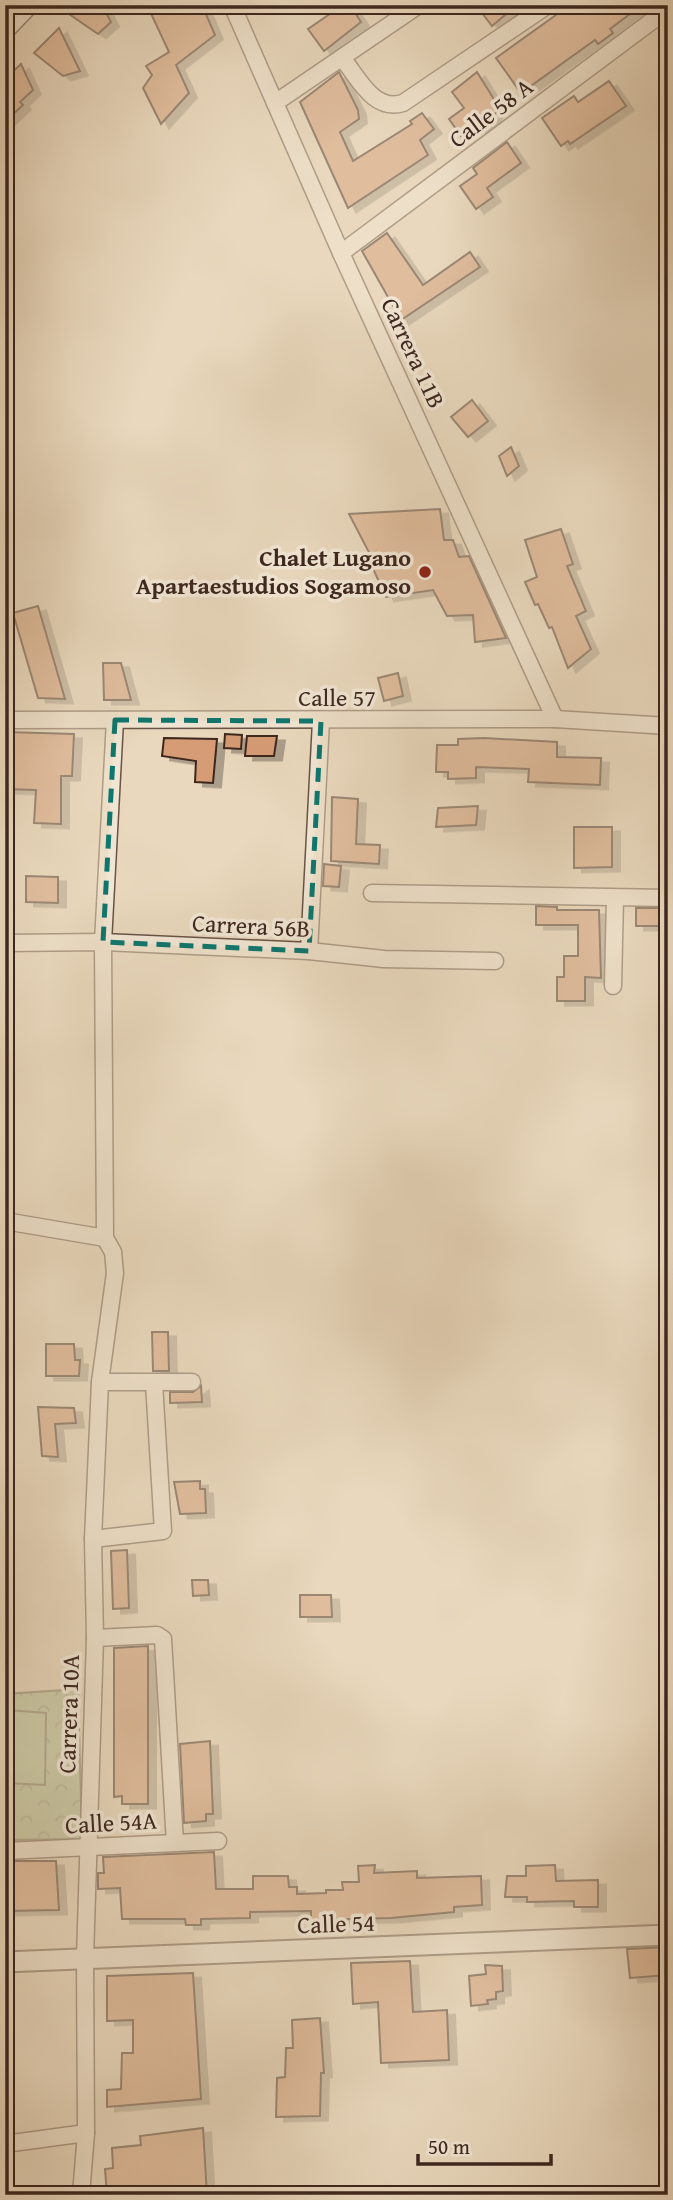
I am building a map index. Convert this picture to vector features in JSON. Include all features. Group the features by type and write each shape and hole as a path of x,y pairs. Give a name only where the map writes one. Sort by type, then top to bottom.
{"main road":[{"path":"5,28 27,5"}],"street":[{"name":"Carrera 11B","path":"232,5 341,253 555,719"},
{"path":"275,103 419,5"},
{"path":"343,59 376,101 383,105 403,103 548,5"},
{"name":"Calle 58 A","path":"341,253 668,9"},
{"name":"Calle 57","path":"5,720 555,719 668,726"},
{"name":"Carrera 10A","path":"82,2195 86,2133 85,1958 95,1638 93,1539 100,1382 115,1273 113,1251 105,1238 103,942 115,720"},
{"path":"309,951 321,720"},
{"path":"372,893 668,898"},
{"path":"613,986 615,898"},
{"name":"Carrera 56B","path":"5,943 103,942 309,951 383,960 495,961"},
{"path":"5,1221 105,1238"},
{"path":"100,1382 192,1382"},
{"path":"93,1539 163,1531 154,1383"},
{"path":"95,1638 157,1635 163,1639 175,1843"},
{"name":"Calle 54A","path":"5,1851 218,1841"},
{"name":"Calle 54","path":"5,1962 668,1936"},
{"path":"5,2144 86,2133"}],"highlighted area":[{"path":"115,720 321,721 309,951 103,942"}],"green space":[{"path":"78,1689 82,1839 5,1840 5,1694"},
{"path":"7,1710 46,1713 45,1785 7,1783"}],"building":[{"path":"76,5 102,5 111,22 98,34 69,14"},
{"path":"147,5 202,5 215,35 176,65 189,93 161,124 143,88 152,75 146,66 169,52"},
{"path":"343,5 350,5 361,22 324,51 308,29"},
{"path":"476,5 517,5 492,26"},
{"path":"570,5 642,5 610,29 613,33 598,44 595,40 521,93 496,58"},
{"path":"59,28 80,71 63,76 34,53"},
{"path":"21,64 33,90 20,102 23,105 5,122 5,79"},
{"path":"339,72 358,110 359,119 340,132 353,161 412,124 410,121 422,113 434,129 420,140 428,155 348,208 300,102"},
{"path":"477,72 500,109 492,116 494,119 479,130 476,125 461,136 449,119 464,108 452,92"},
{"path":"609,81 626,106 570,144 568,141 561,146 542,118 574,96 578,102"},
{"path":"507,142 521,163 487,188 493,197 476,209 460,186 477,174 473,168"},
{"path":"387,233 423,285 470,252 480,267 401,320 362,251"},
{"path":"472,400 488,421 468,437 451,417"},
{"path":"511,447 519,466 507,476 499,456"},
{"path":"440,509 444,540 453,540 459,557 469,556 506,638 475,642 473,615 447,616 433,590 386,597 370,562 374,562 349,514"},
{"path":"561,529 573,564 567,566 586,611 576,616 591,649 568,668 552,627 549,628 538,604 535,605 525,582 537,577 525,540"},
{"path":"38,606 65,699 38,698 13,613"},
{"path":"103,663 121,663 131,700 104,700"},
{"path":"398,673 403,696 384,701 378,678"},
{"path":"5,732 74,734 72,776 61,776 61,824 34,823 36,790 5,789"},
{"path":"225,734 242,735 241,749 224,748"},
{"path":"247,736 277,736 274,756 245,756"},
{"path":"164,738 217,739 213,783 195,782 196,761 162,756"},
{"path":"458,739 557,742 557,757 601,758 600,785 528,782 529,769 476,767 476,778 448,779 448,772 436,772 437,745 458,745"},
{"path":"332,797 358,799 356,844 380,845 379,864 331,861"},
{"path":"478,806 476,825 436,827 438,808"},
{"path":"574,827 612,827 612,867 574,868"},
{"path":"324,864 341,866 339,887 323,886"},
{"path":"26,876 58,877 58,903 26,902"},
{"path":"536,906 557,907 557,910 599,910 601,978 585,977 585,1001 557,1001 557,977 564,977 564,956 578,956 578,925 536,925"},
{"path":"636,908 668,908 668,926 636,926"},
{"path":"152,1332 168,1332 169,1371 153,1371"},
{"path":"46,1344 74,1344 75,1360 80,1360 79,1376 46,1376"},
{"path":"201,1386 202,1402 170,1403 170,1392 193,1392"},
{"path":"38,1407 74,1408 76,1423 55,1424 58,1457 42,1456"},
{"path":"200,1481 200,1489 205,1489 206,1513 180,1514 174,1482"},
{"path":"127,1550 129,1608 113,1609 111,1551"},
{"path":"192,1580 208,1580 209,1595 193,1596"},
{"path":"300,1595 331,1595 332,1617 300,1617"},
{"path":"148,1646 148,1804 122,1804 122,1796 114,1797 114,1648"},
{"path":"210,1741 213,1814 206,1814 206,1821 184,1823 180,1744"},
{"path":"214,1852 216,1889 253,1889 253,1876 288,1876 289,1887 297,1887 297,1894 326,1893 326,1890 343,1890 342,1882 359,1882 358,1866 375,1865 374,1873 417,1871 417,1878 481,1876 482,1905 454,1907 454,1912 391,1918 311,1920 311,1911 250,1912 250,1918 201,1919 201,1925 186,1925 185,1919 122,1919 120,1888 98,1889 98,1873 104,1873 103,1857"},
{"path":"7,1861 56,1861 59,1910 5,1911"},
{"path":"555,1865 556,1881 598,1880 598,1907 574,1907 574,1901 527,1902 527,1897 505,1897 507,1876 526,1876 526,1866"},
{"path":"668,1947 668,1975 630,1978 627,1949"},
{"path":"410,1961 413,2012 447,2010 449,2060 381,2063 378,2002 353,2004 351,1963"},
{"path":"485,1965 502,1966 503,1991 496,1992 496,1999 487,2000 488,2004 471,2006 469,1976 486,1974"},
{"path":"193,1973 201,2099 107,2107 107,2090 121,2089 122,2053 133,2053 133,2020 107,2021 107,1976"},
{"path":"320,2018 324,2073 321,2073 320,2116 276,2117 277,2078 285,2077 286,2048 293,2048 292,2020"},
{"path":"203,2128 207,2195 107,2195 105,2169 113,2168 112,2148 141,2145 140,2136"}],"place":[{"name":"Chalet Lugano Apartaestudios Sogamoso","path":"425,572"}]}
